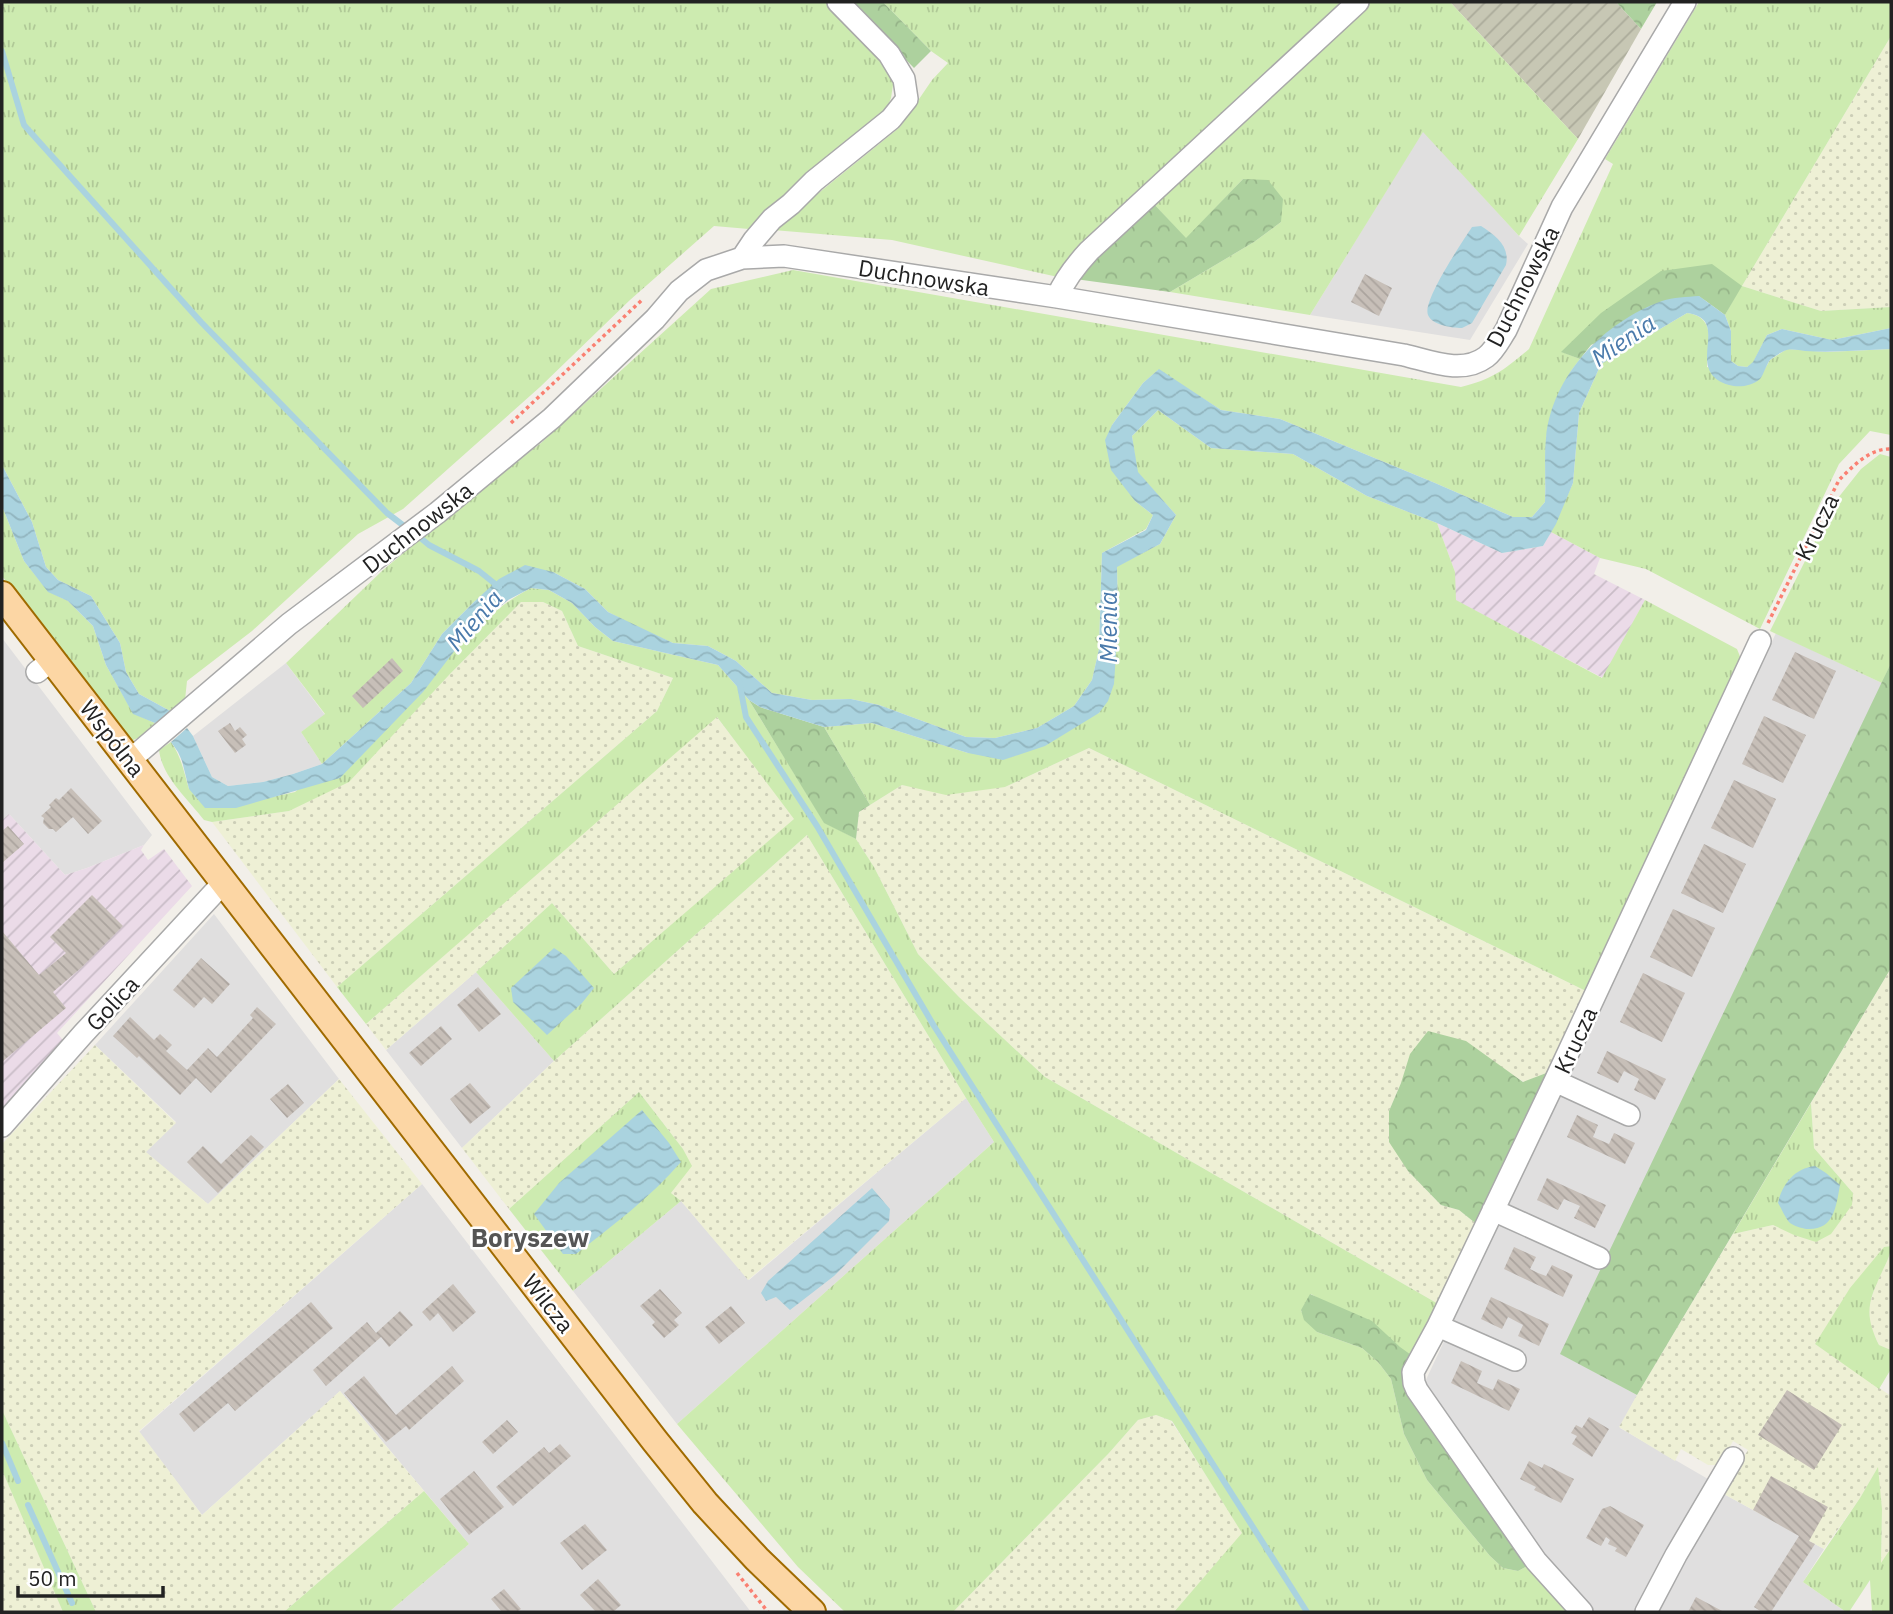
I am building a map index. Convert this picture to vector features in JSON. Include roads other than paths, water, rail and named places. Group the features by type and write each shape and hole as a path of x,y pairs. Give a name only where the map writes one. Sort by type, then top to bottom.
{"main road":[{"name":"Wspólna","path":"2,595 44,666 130,760 224,882"},
{"name":"Wilcza","path":"224,882 655,1441 705,1503 757,1559 812,1612"}],"street":[{"path":"742,258 772,219 891,119 907,99 904,79 889,54 838,2"},
{"path":"1057,297 1074,267 1089,251 1358,2"},
{"name":"Duchnowska","path":"130,760 289,624 412,532 552,418 655,319 679,291 706,270 742,258 784,256 1057,297 1404,355 1447,365 1463,366 1474,363 1495,348 1506,330 1562,207 1685,2"},
{"name":"Krucza","path":"1582,1612 1536,1561 1417,1390 1413,1382 1413,1372 1438,1326 1555,1081 1759,641"},
{"name":"Golica","path":"2,1126 224,882"},
{"path":"1555,1081 1629,1115"},
{"path":"1493,1210 1598,1258"},
{"path":"1438,1326 1515,1360"},
{"path":"1646,1612 1733,1458"}],"water":[{"path":"1481,226 1504,247 1506,265 1472,323 1462,328 1438,324 1428,315 1431,297 1472,227"},
{"name":"Mienia","path":"1699,296 1725,315 1731,331 1731,361 1738,366 1747,367 1753,362 1767,335 1782,329 1832,340 1891,328 1891,349 1827,352 1786,350 1770,360 1757,381 1745,386 1733,386 1715,378 1709,369 1707,325 1700,317 1687,313 1601,364 1579,413 1573,483 1556,524 1543,546 1502,553 1437,523 1367,496 1293,454 1211,448 1158,410 1132,436 1138,472 1176,515 1160,544 1117,567 1118,624 1114,684 1108,701 1099,713 1045,746 1003,760 968,753 872,723 824,727 760,707 749,700 718,665 613,641 572,603 549,590 531,588 508,600 481,623 459,645 423,692 340,778 236,808 205,808 189,789 182,761 171,742 187,728 212,777 228,786 263,782 322,764 411,683 442,634 475,601 499,579 525,565 553,572 585,589 608,612 673,643 708,646 736,661 772,693 812,700 851,699 879,705 966,737 995,738 1037,728 1074,706 1092,680 1099,649 1102,553 1146,530 1153,515 1135,501 1111,470 1105,440 1112,425 1143,383 1159,369 1221,410 1280,419 1513,517 1532,517 1545,502 1545,446 1550,415 1558,393 1584,354 1620,322 1641,310 1662,301"},
{"path":"2,465 32,522 46,567 58,580 91,596 120,643 126,672 139,694 172,712 155,723 133,714 106,665 93,626 68,601 48,592 24,561 2,506"},
{"path":"554,948 566,956 594,988 582,1003 547,1035 513,1002 511,988"},
{"path":"642,1110 681,1162 644,1199 603,1233 576,1254 563,1254 534,1214 559,1183"},
{"path":"1815,1166 1840,1185 1835,1209 1828,1222 1815,1229 1806,1229 1790,1223 1778,1203 1790,1178 1801,1170"},
{"path":"872,1188 890,1209 889,1221 834,1276 790,1310 776,1297 766,1301 761,1293 768,1281"}],"waterway":[{"path":"2,51 24,125 201,322 387,513 408,529"},
{"name":"Mienia","path":"417,535 429,545 479,571 499,587"},
{"path":"739,681 746,717 817,826 934,1026 1307,1612"},
{"path":"2,1443 18,1481"},
{"path":"28,1505 72,1603"}],"district":[{"name":"Boryszew","path":"530,1237"}]}
